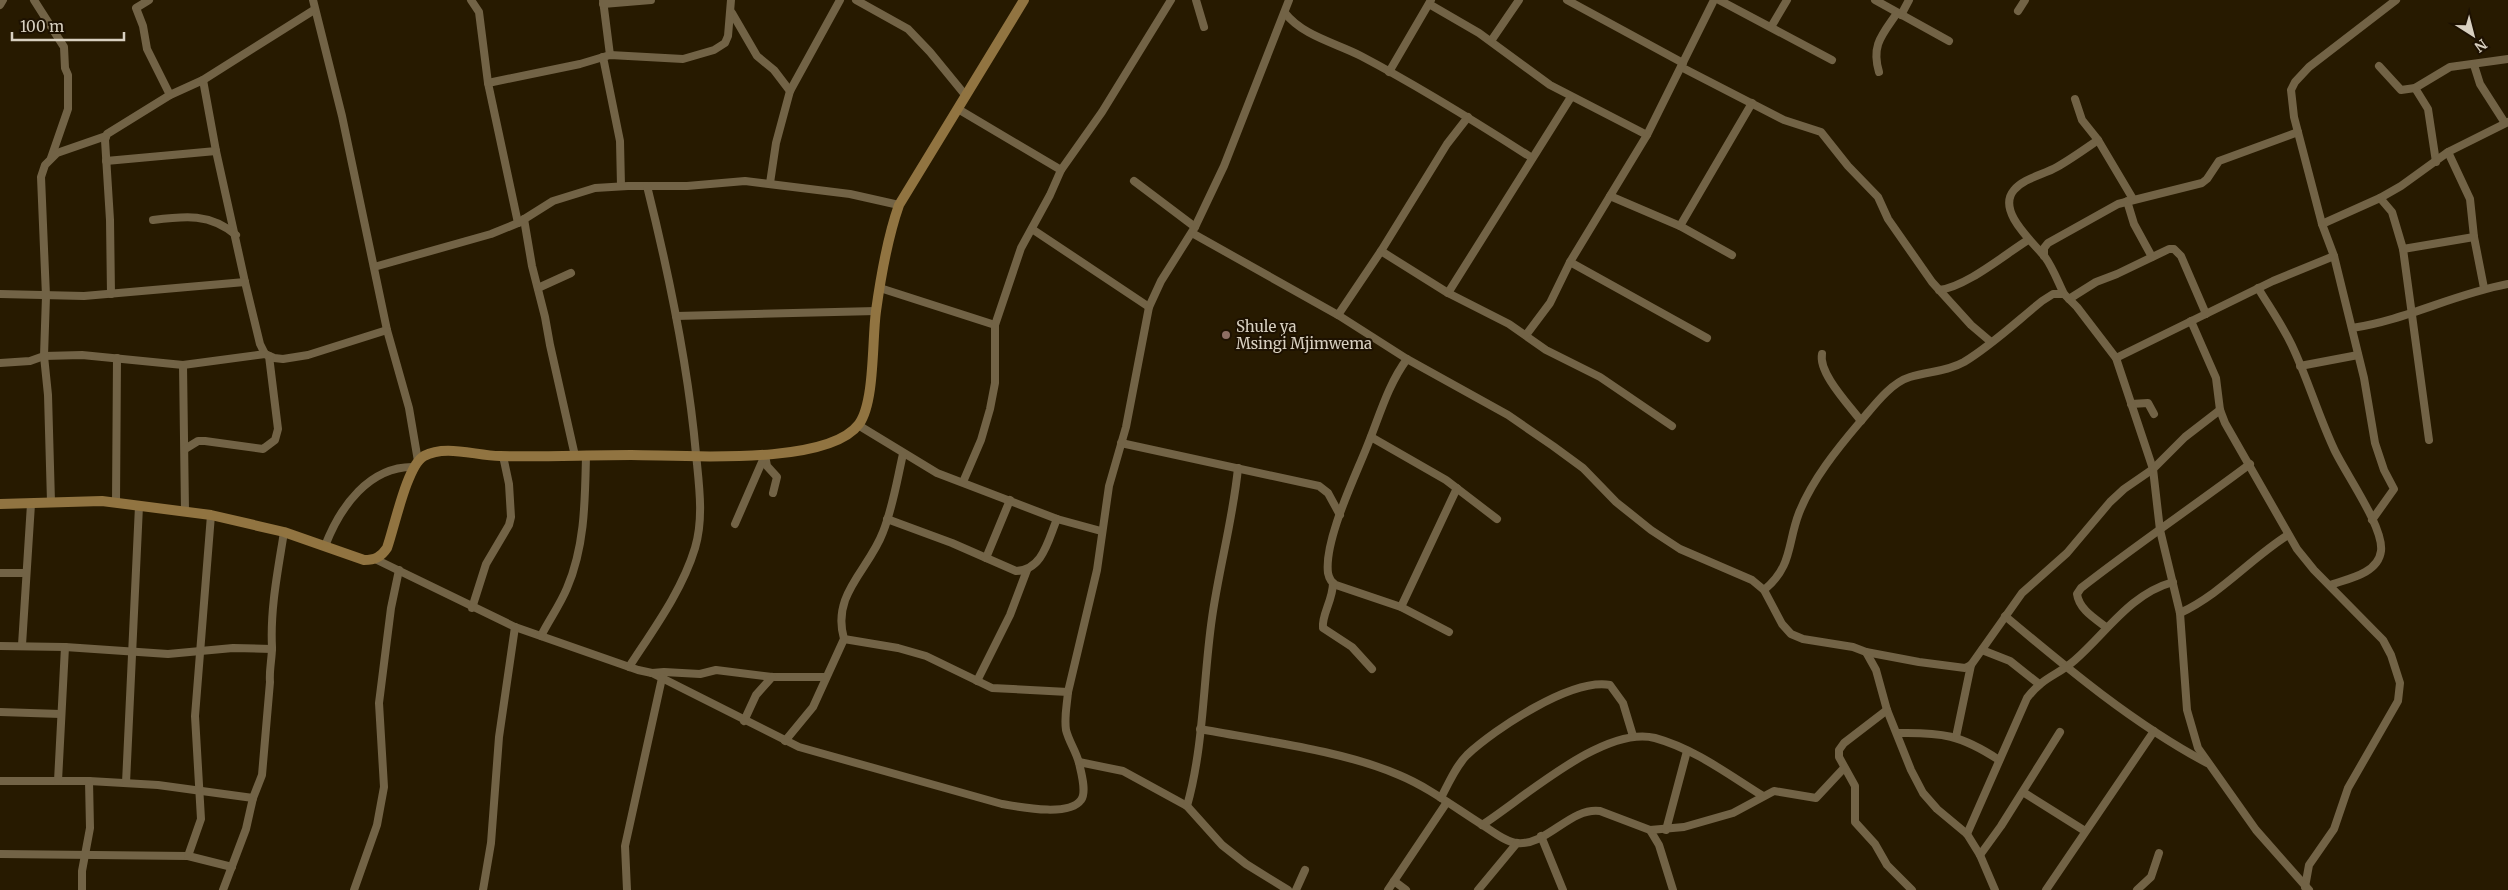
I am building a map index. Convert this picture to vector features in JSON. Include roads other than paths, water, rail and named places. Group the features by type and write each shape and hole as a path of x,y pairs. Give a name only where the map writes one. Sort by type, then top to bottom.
{"street":[{"path":"0,5 3,0"},
{"path":"34,0 64,47 65,68 68,75 68,109 51,158 41,177 46,296 44,356 48,394 51,502"},
{"path":"149,0 134,4 143,26 147,49 170,95"},
{"path":"313,0 342,116 387,330 409,408 416,464 387,548 375,559"},
{"path":"471,0 479,12 488,83 538,288 575,456"},
{"path":"621,186 620,141 607,56 603,2 651,0"},
{"path":"488,83 607,56 683,59 714,50 725,43 732,13 731,0"},
{"path":"770,183 776,143 790,91 840,0"},
{"path":"856,0 908,29 930,52 966,96"},
{"path":"325,546 333,525 342,510 365,485 384,472 416,464 432,453 454,451 503,456 765,455 792,452 830,443 858,425 864,414 869,386 876,312 888,243 898,205 1024,0"},
{"path":"963,482 981,440 990,409 995,383 995,325 1021,248 1061,170 1102,112 1171,0"},
{"path":"1196,0 1204,27"},
{"path":"0,504 116,502 211,515 284,532 364,560 375,559 472,608 515,627 629,667 652,673 785,741 816,752 1002,804 1034,809 1062,809 1075,806 1082,800 1084,791 1079,762 1069,740 1065,722 1068,692 1097,570 1108,486 1126,427 1150,307 1161,280 1194,230 1224,166 1289,0"},
{"path":"1491,41 1520,0"},
{"path":"1567,0 1752,103 1796,126 1813,128 1826,137 1848,166 1878,197 1888,220 1939,290 1991,342"},
{"path":"1526,335 1550,304 1570,262 1646,135 1714,0"},
{"path":"1719,0 1832,60"},
{"path":"1771,27 1787,0"},
{"path":"1875,0 1948,42"},
{"path":"1879,72 1875,58 1876,46 1909,0"},
{"path":"2018,11 2025,0"},
{"path":"2372,520 2394,489 2384,470 2375,443 2369,399 2334,256 2322,224 2298,132 2291,102 2291,90 2294,82 2309,67 2396,0"},
{"path":"1389,72 1430,2 1491,41 1531,72 1571,97 1646,135"},
{"path":"111,294 110,220 106,161 106,136 109,131 170,95 203,80 314,10"},
{"path":"732,13 757,56 774,70 790,91"},
{"path":"1285,14 1298,27 1389,72 1468,117 1532,158"},
{"path":"2378,66 2398,90 2415,88 2450,67 2508,59"},
{"path":"2322,224 2380,198 2401,186 2448,152 2507,122 2480,84 2474,65"},
{"path":"185,449 198,441 263,449 271,445 278,428 267,355 260,344 216,151 203,80"},
{"path":"2415,88 2428,109 2436,162"},
{"path":"1448,293 1571,97"},
{"path":"2075,99 2082,120 2098,140 2130,200 2134,224 2152,257"},
{"path":"1680,226 1752,103"},
{"path":"958,109 1061,170"},
{"path":"1338,314 1381,251 1447,144 1468,117"},
{"path":"2044,256 2044,248 2048,243 2130,200 2202,183 2208,179 2219,161 2298,132"},
{"path":"51,158 57,153 106,136"},
{"path":"2098,140 2057,167 2032,178 2014,190 2009,200 2009,209 2028,240 2044,256 2067,297 2116,358 2153,469 2160,530 2180,613 2188,716 2198,748 2206,763 2273,851 2307,888"},
{"path":"106,161 216,151"},
{"path":"2448,152 2470,199 2474,238 2484,288"},
{"path":"374,267 450,247 521,221 564,196 594,188 687,186 745,181 850,194 898,205"},
{"path":"1134,181 1194,230 1338,314 1408,359 1501,411 1554,446 1583,468 1616,502 1651,530 1680,549 1752,580 1764,590 1782,624 1791,634 1803,640 1852,647 1866,652 1919,662 1965,668 1971,665"},
{"path":"629,667 679,584 695,547 699,531 700,492 686,364 662,244 647,186"},
{"path":"1610,196 1680,226 1732,255"},
{"path":"2380,198 2392,212 2403,249 2429,440"},
{"path":"153,220 179,217 213,220 223,224 236,235"},
{"path":"1032,229 1150,307"},
{"path":"2403,249 2474,238"},
{"path":"1939,290 1948,289 1967,281 2028,240"},
{"path":"1764,590 1782,573 1799,513 1815,483 1837,450 1861,421 1898,383 1909,377 1949,370 1991,342 2053,294 2067,297 2169,249 2174,250 2181,256 2206,314"},
{"path":"1381,251 1448,293 1526,335 1546,350 1612,384 1672,426"},
{"path":"2116,358 2258,288 2334,256"},
{"path":"1570,262 1707,338"},
{"path":"538,288 571,273"},
{"path":"0,294 46,296 111,294 246,282"},
{"path":"2352,328 2392,321 2454,296 2508,284"},
{"path":"880,288 995,325"},
{"path":"2258,288 2294,349 2334,449 2372,520 2381,550 2379,559 2371,568 2360,575 2330,585"},
{"path":"676,316 876,312"},
{"path":"2191,320 2216,378 2220,410 2288,535 2304,559 2383,640 2392,655 2400,691 2391,715 2348,788 2334,829 2309,865 2307,888"},
{"path":"0,362 30,361 44,356 117,358 183,365 267,355 283,359 308,355 387,330"},
{"path":"1822,354 1821,358 1826,372 1861,421"},
{"path":"2300,366 2358,355"},
{"path":"116,502 117,358"},
{"path":"1372,669 1352,647 1322,628 1322,622 1333,593 1333,583 1328,573 1340,515 1388,390 1408,359"},
{"path":"183,365 184,511"},
{"path":"2132,404 2148,404 2154,414"},
{"path":"1956,737 1971,665 2022,593 2067,553 2110,502 2124,489 2153,469 2185,437 2220,410"},
{"path":"858,425 937,473 1057,518 1101,531"},
{"path":"1371,437 1457,488 1497,519"},
{"path":"1120,444 1319,486 1328,493 1340,515"},
{"path":"785,741 813,707 844,639 840,626 842,603 883,534 903,454"},
{"path":"541,636 567,589 577,558 584,529 586,455"},
{"path":"765,455 767,466 777,477 773,493"},
{"path":"735,524 765,455"},
{"path":"472,608 486,564 509,525 511,517 509,484 503,456"},
{"path":"2106,627 2085,610 2078,601 2077,594 2081,588 2124,554 2250,464"},
{"path":"1187,806 1192,789 1200,729 1212,617 1234,505 1238,468"},
{"path":"1401,607 1457,488"},
{"path":"986,558 1010,500"},
{"path":"22,645 31,504"},
{"path":"126,784 139,506"},
{"path":"188,856 201,819 195,716 211,515"},
{"path":"977,681 1010,614 1027,570 1040,558 1057,518"},
{"path":"887,519 1016,571 1027,570"},
{"path":"223,890 246,830 253,798 262,775 272,649 270,632 284,532"},
{"path":"2180,613 2208,598 2256,557 2288,535"},
{"path":"354,890 376,825 384,788 379,703 391,608 400,570"},
{"path":"0,573 26,573"},
{"path":"1967,834 2027,698 2039,684 2067,666 2106,627 2144,594 2159,586 2173,582"},
{"path":"1333,583 1348,591 1401,607 1449,632"},
{"path":"2005,616 2067,666 2154,731 2206,763"},
{"path":"483,890 492,844 499,738 515,627"},
{"path":"844,639 898,648 926,656 977,681 1003,690 1068,692"},
{"path":"0,646 66,647 168,654 200,649 272,649"},
{"path":"58,781 66,647"},
{"path":"1982,650 2010,661 2039,684"},
{"path":"1866,652 1876,670 1887,710 1911,770 1923,793 1937,809 1967,834 1980,855 1994,890"},
{"path":"652,673 700,674 716,670 772,677 826,677"},
{"path":"744,721 756,695 772,677"},
{"path":"628,890 625,846 662,678"},
{"path":"1388,890 1444,800 1467,755 1517,719 1548,700 1576,688 1597,683 1610,685 1623,703 1633,736"},
{"path":"1887,710 1844,743 1839,750 1839,757 1856,786 1854,815 1857,826 1875,844 1887,865 1912,890"},
{"path":"0,712 61,714"},
{"path":"1200,729 1332,755 1380,767 1416,783 1482,825 1517,843 1526,842 1541,836 1583,813 1593,810 1650,830 1666,830 1733,813 1774,791 1816,798 1844,768"},
{"path":"2046,890 2084,831 2154,731"},
{"path":"1897,733 1933,732 1956,737 1976,745 2000,760"},
{"path":"1980,855 2023,792 2060,732"},
{"path":"1482,825 1555,774 1598,748 1633,736 1656,738 1708,760 1763,796"},
{"path":"1666,830 1687,751"},
{"path":"1079,762 1123,771 1187,806 1222,845 1246,864 1288,890"},
{"path":"0,781 89,781 198,790 253,798"},
{"path":"82,890 82,871 90,828 89,781"},
{"path":"2023,792 2084,831"},
{"path":"1650,830 1659,845 1673,890"},
{"path":"1541,836 1563,890"},
{"path":"1478,890 1517,843"},
{"path":"2137,890 2151,876 2159,853"},
{"path":"0,854 188,856 232,868"},
{"path":"1296,890 1305,870"},
{"path":"1394,881 1406,890"}],"place":[{"name":"Shule ya Msingi Mjimwema","path":"1226,335"}]}
